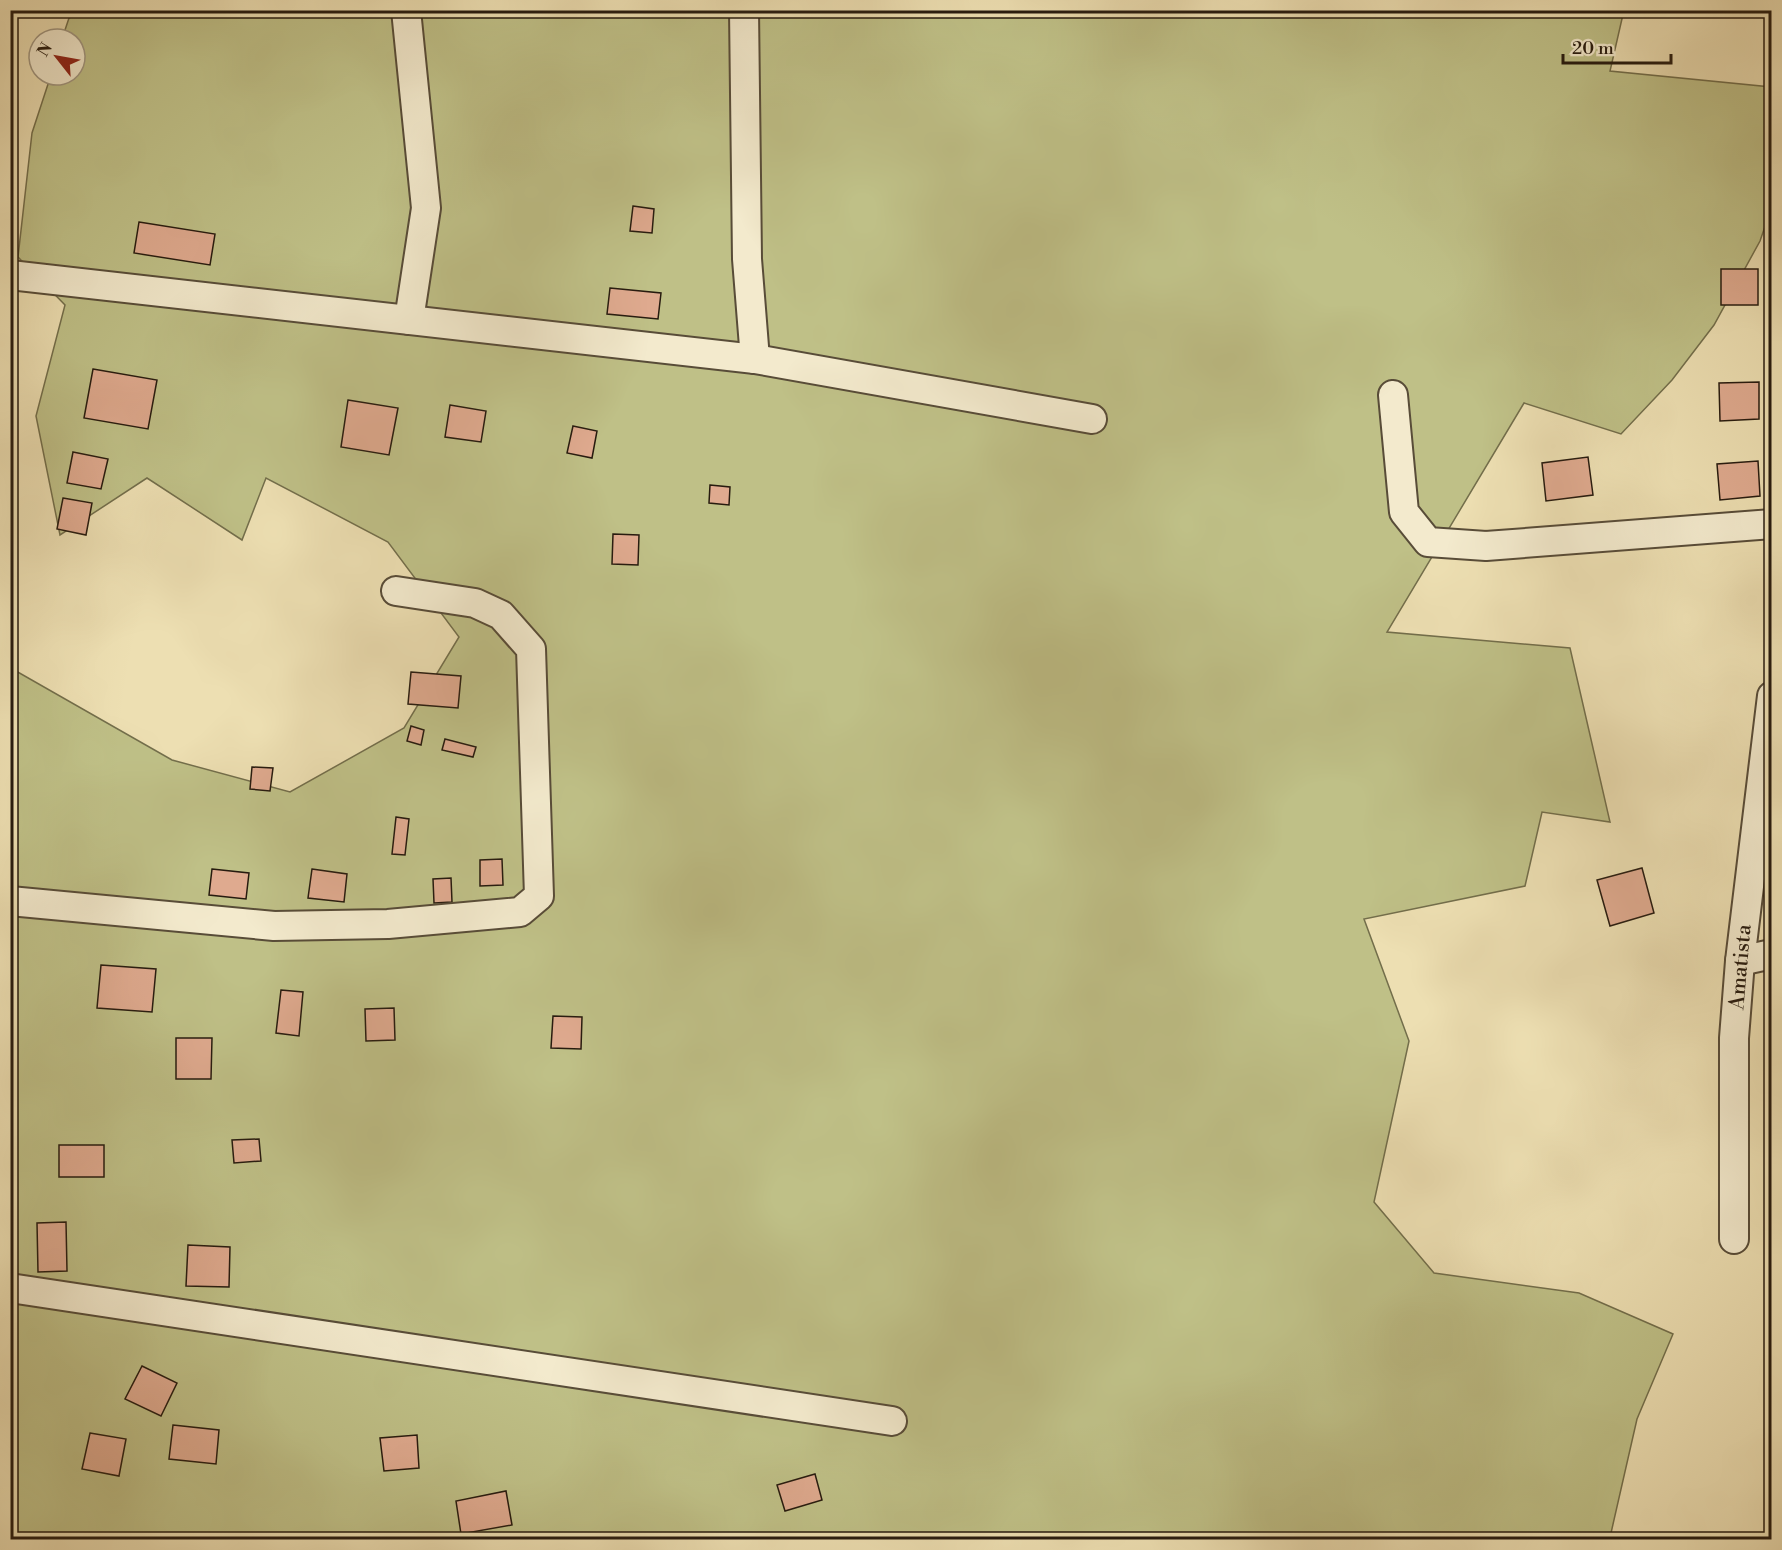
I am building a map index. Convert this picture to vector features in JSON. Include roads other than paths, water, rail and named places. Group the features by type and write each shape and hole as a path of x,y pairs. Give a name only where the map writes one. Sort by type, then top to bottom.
{"street":[{"path":"406,10 426,208 409,320"},
{"path":"744,10 747,259 755,358"},
{"path":"10,275 755,358 1092,419"},
{"path":"1393,395 1404,512 1428,542 1486,546 1772,524"},
{"path":"10,902 274,926 388,924 520,912 539,896 531,649 501,615 475,603 396,591"},
{"name":"Amatista","path":"1734,1239 1734,1038 1740,961 1772,696"},
{"path":"1740,961 1772,954"},
{"path":"10,1288 892,1421"}]}
